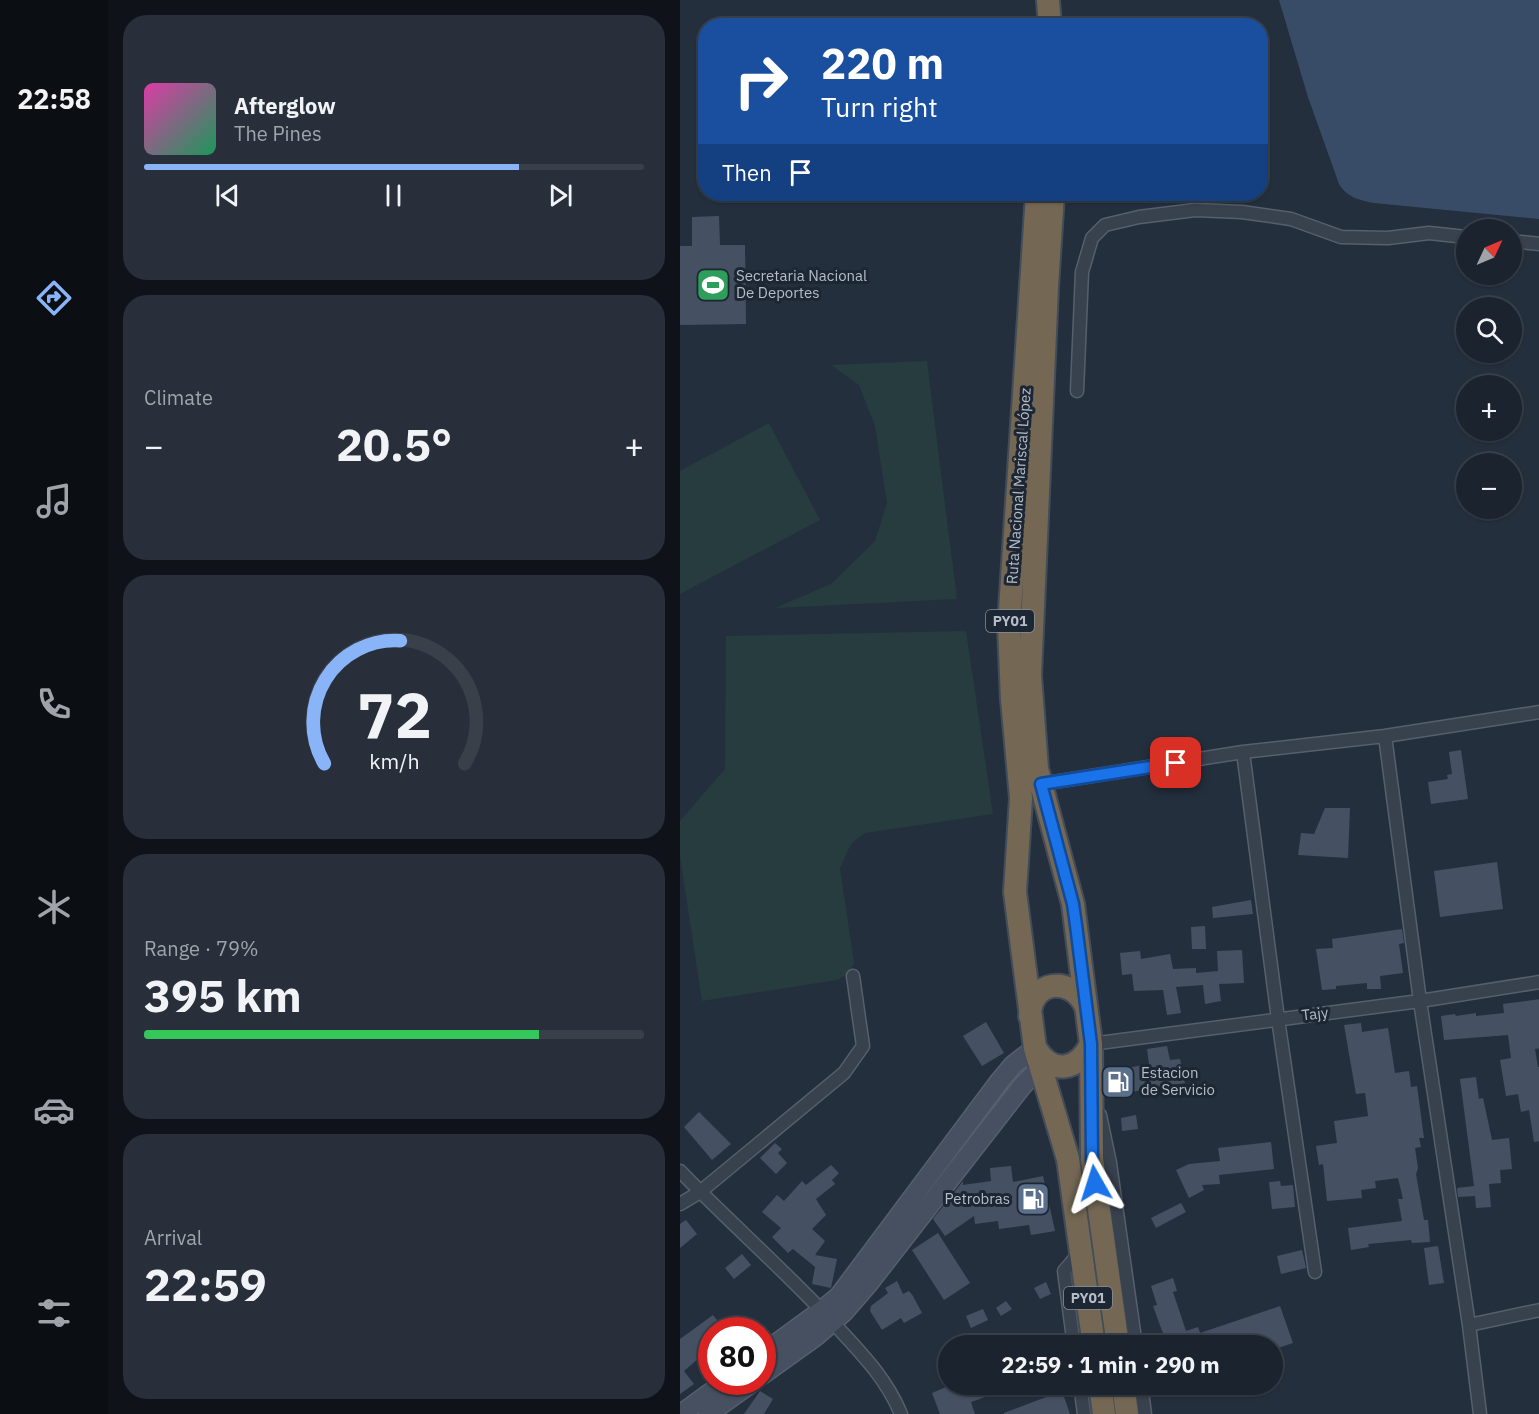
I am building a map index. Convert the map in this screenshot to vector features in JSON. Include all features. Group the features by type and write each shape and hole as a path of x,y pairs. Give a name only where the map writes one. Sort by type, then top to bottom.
{"highway":[{"path":"1033,0 1034,18"},
{"path":"1048,0 1049,18"},
{"name":"Ruta Nacional Mariscal López","path":"1035,1048 1015,892 1021,798 1012,699 1009,626 1037,201"},
{"name":"Ruta Nacional Mariscal López","path":"1053,201 1030,675 1037,769 1073,904 1091,1044 1092,1160 1116,1335"},
{"path":"1030,1019 1030,1008 1034,998 1042,990 1052,986 1063,986 1073,990 1081,997 1086,1007"},
{"path":"1035,1048 1041,1058 1052,1065 1050,1069 1076,1064 1086,1055 1091,1044"},
{"name":"PY01","path":"1050,1069 1068,1159 1092,1335"},
{"path":"1101,1395 1104,1414"},
{"path":"1124,1395 1127,1414"}],"main road":[{"path":"776,1365 815,1337 839,1296 1013,1065 1035,1048"},
{"path":"776,1346 827,1316 869,1283 1023,1085 1033,1075 1050,1069"},
{"path":"681,1414 707,1395"},
{"path":"708,1414 735,1395"}],"street":[{"path":"1077,391 1082,272 1092,238 1105,225 1139,217 1194,210 1242,212 1291,219 1341,237 1388,238 1429,233 1456,236"},
{"path":"1522,242 1540,244"},
{"path":"1041,784 1243,752 1385,736 1540,712"},
{"path":"1385,736 1420,1001 1469,1325 1480,1414"},
{"path":"1243,752 1278,1019 1315,1272"},
{"path":"680,1204 700,1192 844,1073 858,1056 863,1046 853,976"},
{"name":"Tajy","path":"1091,1044 1420,1001 1540,982"},
{"path":"1091,1072 1110,1163 1134,1335"},
{"path":"680,1171 827,1316 873,1366 893,1394 901,1414"},
{"path":"1073,1335 1064,1271 1081,1251"},
{"path":"1469,1325 1540,1310"},
{"path":"1081,1395 1084,1414"},
{"path":"1142,1395 1145,1414"}],"green space":[{"path":"927,361 957,599 775,608 831,584 875,541 887,503 875,426 859,385 831,365"},
{"path":"769,423 820,520 680,594 680,471"},
{"path":"966,631 993,814 865,833 851,844 840,868 854,963 848,974 837,980 702,1001 680,856 680,821 725,769 726,636"}],"water":[{"path":"1279,0 1539,0 1539,219 1374,203 1346,192 1339,184 1308,97"}],"building":[{"name":"Secretaria Nacional De Deportes","path":"719,216 720,245 745,245 746,324 680,325 680,246 692,246 692,217"},
{"path":"1461,750 1468,799 1431,804 1428,782 1448,779 1447,775 1452,774 1449,752"},
{"path":"1325,808 1350,808 1348,858 1298,855 1301,833 1314,834"},
{"path":"1497,862 1503,909 1440,917 1434,871"},
{"path":"1251,900 1253,914 1213,918 1212,907"},
{"path":"1205,926 1206,949 1192,949 1191,927"},
{"path":"1402,929 1404,943 1399,944 1403,973 1380,976 1381,989 1367,989 1367,983 1336,986 1336,989 1322,990 1316,949 1333,948 1332,939"},
{"path":"1242,950 1244,983 1219,984 1221,1001 1205,1004 1203,985 1176,987 1181,1013 1167,1015 1163,990 1134,991 1132,974 1122,975 1120,953 1140,951 1141,959 1170,954 1173,969 1196,968 1196,973 1218,971 1217,951"},
{"path":"1540,999 1540,1048 1535,1049 1538,1067 1540,1067 1540,1141 1534,1142 1529,1110 1521,1112 1518,1094 1506,1096 1500,1060 1511,1058 1508,1035 1444,1040 1441,1016 1504,1013 1503,1004"},
{"path":"986,1022 1004,1053 982,1066 963,1036"},
{"path":"1361,1023 1362,1032 1388,1028 1395,1073 1409,1071 1411,1087 1417,1086 1424,1138 1419,1138 1421,1147 1415,1148 1418,1168 1416,1174 1424,1220 1428,1220 1430,1242 1412,1243 1411,1240 1368,1244 1369,1247 1351,1250 1348,1228 1402,1221 1398,1199 1403,1199 1398,1178 1375,1181 1376,1188 1361,1190 1362,1198 1327,1201 1323,1164 1319,1165 1316,1146 1337,1143 1334,1121 1368,1116 1365,1093 1356,1094 1344,1025"},
{"path":"1167,1046 1170,1060 1180,1059 1185,1083 1119,1094 1115,1070 1149,1064 1147,1049"},
{"path":"1476,1077 1479,1099 1483,1098 1492,1140 1509,1138 1512,1169 1500,1170 1501,1183 1489,1184 1491,1207 1476,1208 1475,1196 1458,1197 1457,1188 1474,1186 1460,1079"},
{"path":"699,1112 731,1144 712,1160 684,1127"},
{"path":"1136,1115 1138,1129 1122,1131 1121,1118"},
{"path":"1271,1142 1274,1169 1219,1175 1220,1184 1202,1185 1204,1190 1189,1198 1176,1170 1189,1164 1220,1161 1218,1148"},
{"path":"775,1143 782,1149 778,1153 787,1163 776,1174 760,1158"},
{"path":"831,1165 839,1173 832,1180 835,1184 816,1199 826,1215 812,1229 825,1241 815,1255 837,1259 831,1288 812,1284 815,1267 793,1249 788,1253 772,1237 781,1228 762,1212 777,1195 784,1201 802,1181 806,1185"},
{"path":"1011,1166 1013,1182 1043,1176 1055,1231 1031,1235 1029,1225 999,1229 998,1221 975,1224 974,1216 945,1236 933,1219 963,1181 963,1185 991,1181 990,1168"},
{"path":"1280,1181 1281,1186 1293,1185 1295,1207 1272,1209 1269,1182"},
{"path":"1181,1203 1186,1212 1156,1228 1151,1218"},
{"path":"686,1220 697,1234 680,1248 680,1224"},
{"path":"938,1233 970,1283 944,1300 912,1250"},
{"path":"1438,1246 1444,1283 1429,1285 1424,1248"},
{"path":"1302,1250 1306,1268 1281,1274 1277,1256"},
{"path":"742,1254 751,1265 734,1279 725,1268"},
{"path":"1173,1278 1177,1291 1173,1292 1186,1331 1198,1327 1200,1333 1280,1306 1293,1343 1283,1346 1283,1335 1164,1335 1153,1306 1157,1305 1151,1286"},
{"path":"897,1281 903,1294 909,1291 913,1296 922,1313 904,1323 901,1318 882,1330 870,1311 871,1306 888,1293 885,1288"},
{"path":"1046,1282 1051,1294 1040,1299 1034,1288"},
{"path":"1006,1301 1012,1309 1001,1316 996,1308"},
{"path":"983,1309 988,1320 971,1328 966,1316"},
{"path":"698,1326 698,1359 684,1371 694,1384 680,1394 680,1339"},
{"path":"938,1390 938,1395 991,1395 971,1402 975,1414 940,1414 932,1393"},
{"path":"757,1395 766,1395 773,1399 764,1414 744,1414"},
{"path":"1051,1395 1063,1395 1070,1414 1004,1414"}],"place":[{"name":"Secretaria Nacional De Deportes","path":"713,285"},
{"name":"Estacion de Servicio","path":"1118,1082"},
{"name":"Petrobras","path":"1033,1199"}],"route":[{"path":"1095,1183 1092,1160 1091,1044 1076,925 1073,904 1041,784 1176,763"}]}
